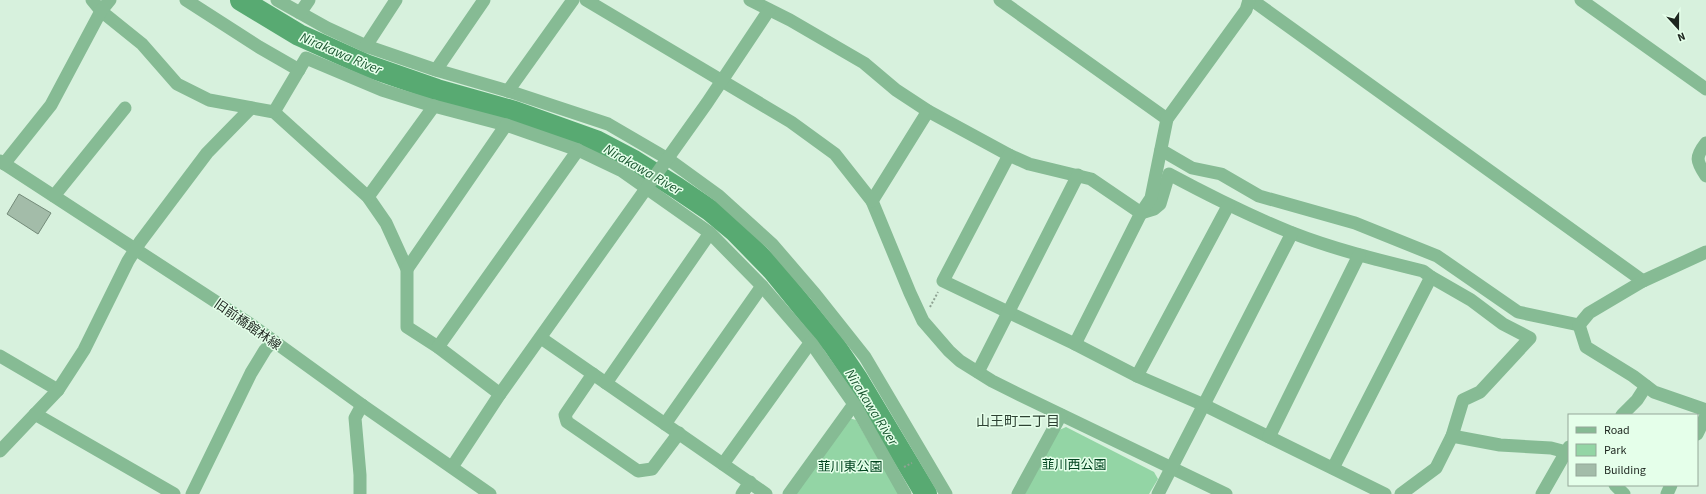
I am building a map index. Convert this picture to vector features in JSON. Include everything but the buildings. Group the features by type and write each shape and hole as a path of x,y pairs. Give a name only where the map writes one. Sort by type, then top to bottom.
{"street":[{"path":"92,0 101,11 142,44 177,84 209,100 274,112 368,197 386,223 406,269 407,327 438,347 500,394"},
{"path":"2,162 51,105 101,11 110,0"},
{"path":"186,0 259,47 299,70"},
{"path":"277,0 366,46 436,70 508,91 608,124 719,196 772,244 815,294 865,357 946,494"},
{"path":"300,13 309,0"},
{"path":"366,46 396,0"},
{"path":"436,70 484,0"},
{"path":"508,91 573,0"},
{"path":"586,0 790,122 835,154 872,201 910,294 923,321 949,351 960,361 1016,393 1226,494"},
{"path":"750,0 790,20 864,63 896,90 928,111 1010,156 1029,164 1091,179 1141,212 1154,209 1160,204 1169,174 1228,206 1292,233 1358,255 1423,271 1431,278 1471,300 1503,324 1530,338 1480,392 1463,400 1452,436 1436,468 1401,494"},
{"path":"1000,0 1167,119"},
{"path":"1075,344 1141,212 1151,198 1167,119 1246,10 1250,0 1643,281"},
{"path":"1581,0 1706,89"},
{"path":"452,467 500,394 648,188 769,10"},
{"path":"274,112 306,58 382,90 434,106 506,125 578,150 622,171 648,188 710,234 762,286 810,342 854,404 905,494"},
{"path":"368,197 434,106"},
{"path":"54,196 125,108"},
{"path":"0,451 58,390 84,350 128,261 140,242 207,153 250,108"},
{"path":"872,201 928,111"},
{"path":"406,269 506,125"},
{"path":"1706,143 1698,153 1698,163 1706,176"},
{"path":"438,347 578,150"},
{"path":"1161,150 1192,168 1221,174 1259,196 1355,223 1437,256 1518,312 1579,325"},
{"path":"1010,156 943,281 1075,344 1137,376 1204,405 1385,494"},
{"name":"旧前橋館林線","path":"2,162 250,324 362,406 490,494"},
{"path":"978,372 1078,175"},
{"path":"1137,376 1228,206"},
{"path":"1158,494 1292,233"},
{"path":"606,383 710,234"},
{"path":"1579,325 1589,313 1643,281 1706,252"},
{"path":"1269,437 1358,255"},
{"path":"1333,468 1431,278"},
{"path":"665,424 762,286"},
{"path":"1579,325 1586,347 1633,376 1654,392 1706,410"},
{"path":"541,338 766,494"},
{"path":"192,494 251,373 265,350 273,341"},
{"path":"724,464 810,342"},
{"path":"0,356 58,390"},
{"path":"593,374 565,415 567,422 638,471 652,469 679,433"},
{"path":"1623,414 1637,400 1646,386"},
{"path":"789,494 854,404"},
{"path":"360,494 360,474 355,418 362,406"},
{"path":"35,414 174,494"},
{"path":"1018,494 1061,415"},
{"path":"1698,432 1706,416"},
{"path":"1452,436 1500,445 1551,448 1568,451 1542,494"},
{"path":"742,494 750,482"},
{"path":"1616,486 1624,494"}],"path":[{"path":"923,321 943,281"},
{"path":"899,470 915,461"}],"green space":[{"name":"韮川東公園","path":"849,418 856,420 899,494 794,494"},
{"name":"韮川西公園","path":"1066,427 1154,472 1158,479 1149,494 1025,494 1057,431"}],"waterway":[{"name":"Nirakawa River","path":"241,0 299,35 368,66 437,90 515,112 596,141 634,161 711,211 735,231 773,270 834,345 857,379 926,494"}],"district":[{"name":"山王町二丁目","path":"1018,421"}]}
